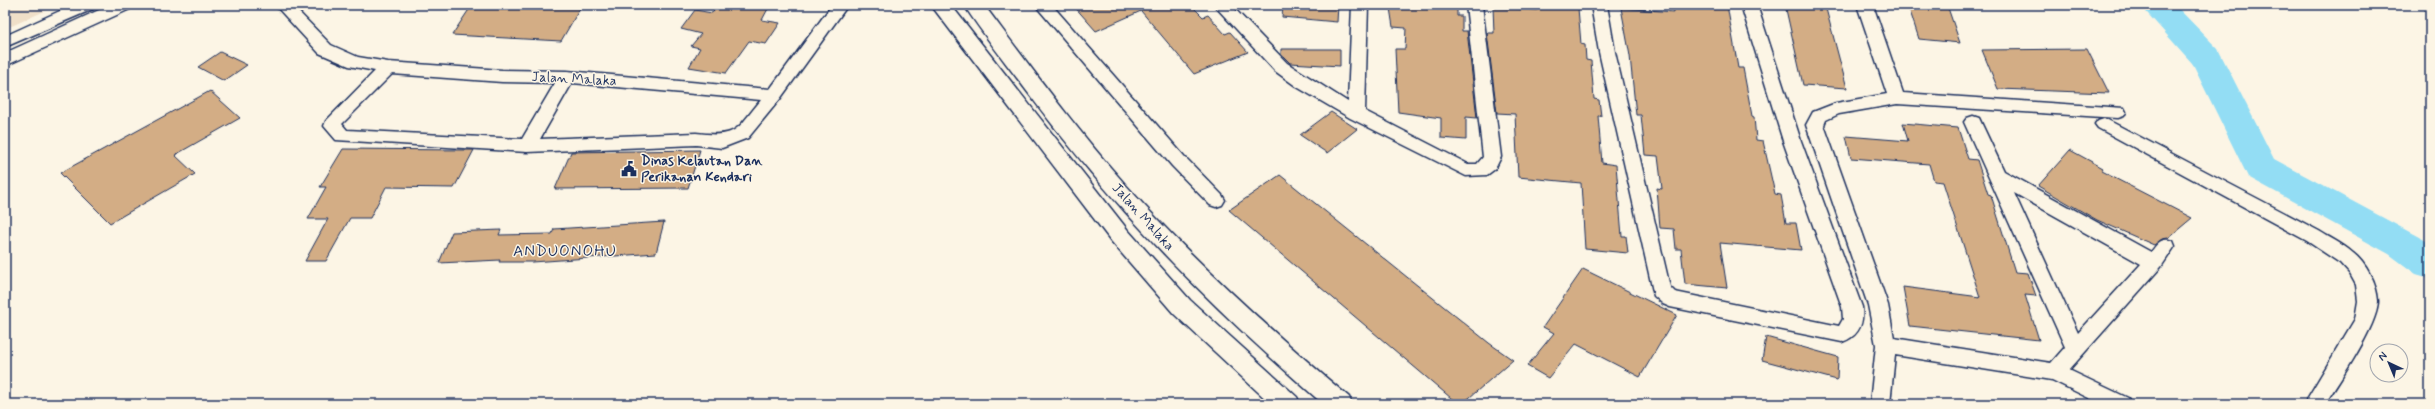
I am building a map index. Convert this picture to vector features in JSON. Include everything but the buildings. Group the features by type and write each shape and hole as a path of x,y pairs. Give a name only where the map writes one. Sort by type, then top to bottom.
{"street":[{"path":"5,42 87,5"},
{"path":"5,60 124,5"},
{"name":"Jalan Malaka","path":"283,5 325,49 355,62 388,68 502,76 567,77 774,95"},
{"path":"388,68 335,121 333,126 342,136 527,146 696,139 722,142 742,134 774,95 840,5"},
{"name":"Jalan Malaka","path":"942,5 1114,229 1166,289 1187,312 1288,404"},
{"name":"Jalan Malaka","path":"974,5 1073,136 1158,235 1236,314 1340,404"},
{"path":"1043,5 1178,161 1216,200"},
{"path":"1222,5 1281,67 1303,83 1356,114 1466,170 1480,170 1489,164 1492,157 1492,146 1474,5"},
{"path":"1356,114 1360,5"},
{"path":"1599,5 1607,52 1661,291 1670,299 1842,334 1852,325 1854,320 1852,307 1792,141 1749,5"},
{"path":"1865,5 1897,98"},
{"path":"527,146 567,77"},
{"path":"1880,404 1886,345 1878,305 1815,125 1819,116 1836,109 1897,98 2111,118 2313,236 2347,258 2357,269 2365,284 2368,301 2364,320 2314,404"},
{"path":"1973,122 2076,350"},
{"path":"1997,175 2154,262"},
{"path":"2055,372 2154,262 2166,246"},
{"path":"1886,345 2055,372 2121,404"}],"shaded area":[{"path":"5,5 58,5 5,29"}],"waterway":[{"path":"2156,5 2206,57 2261,168 2402,244 2430,263"}],"place":[{"name":"Dinas Kelautan Dan Perikanan Kendari","path":"629,169"}],"district":[{"name":"ANDUONOHU","path":"565,251"}]}
